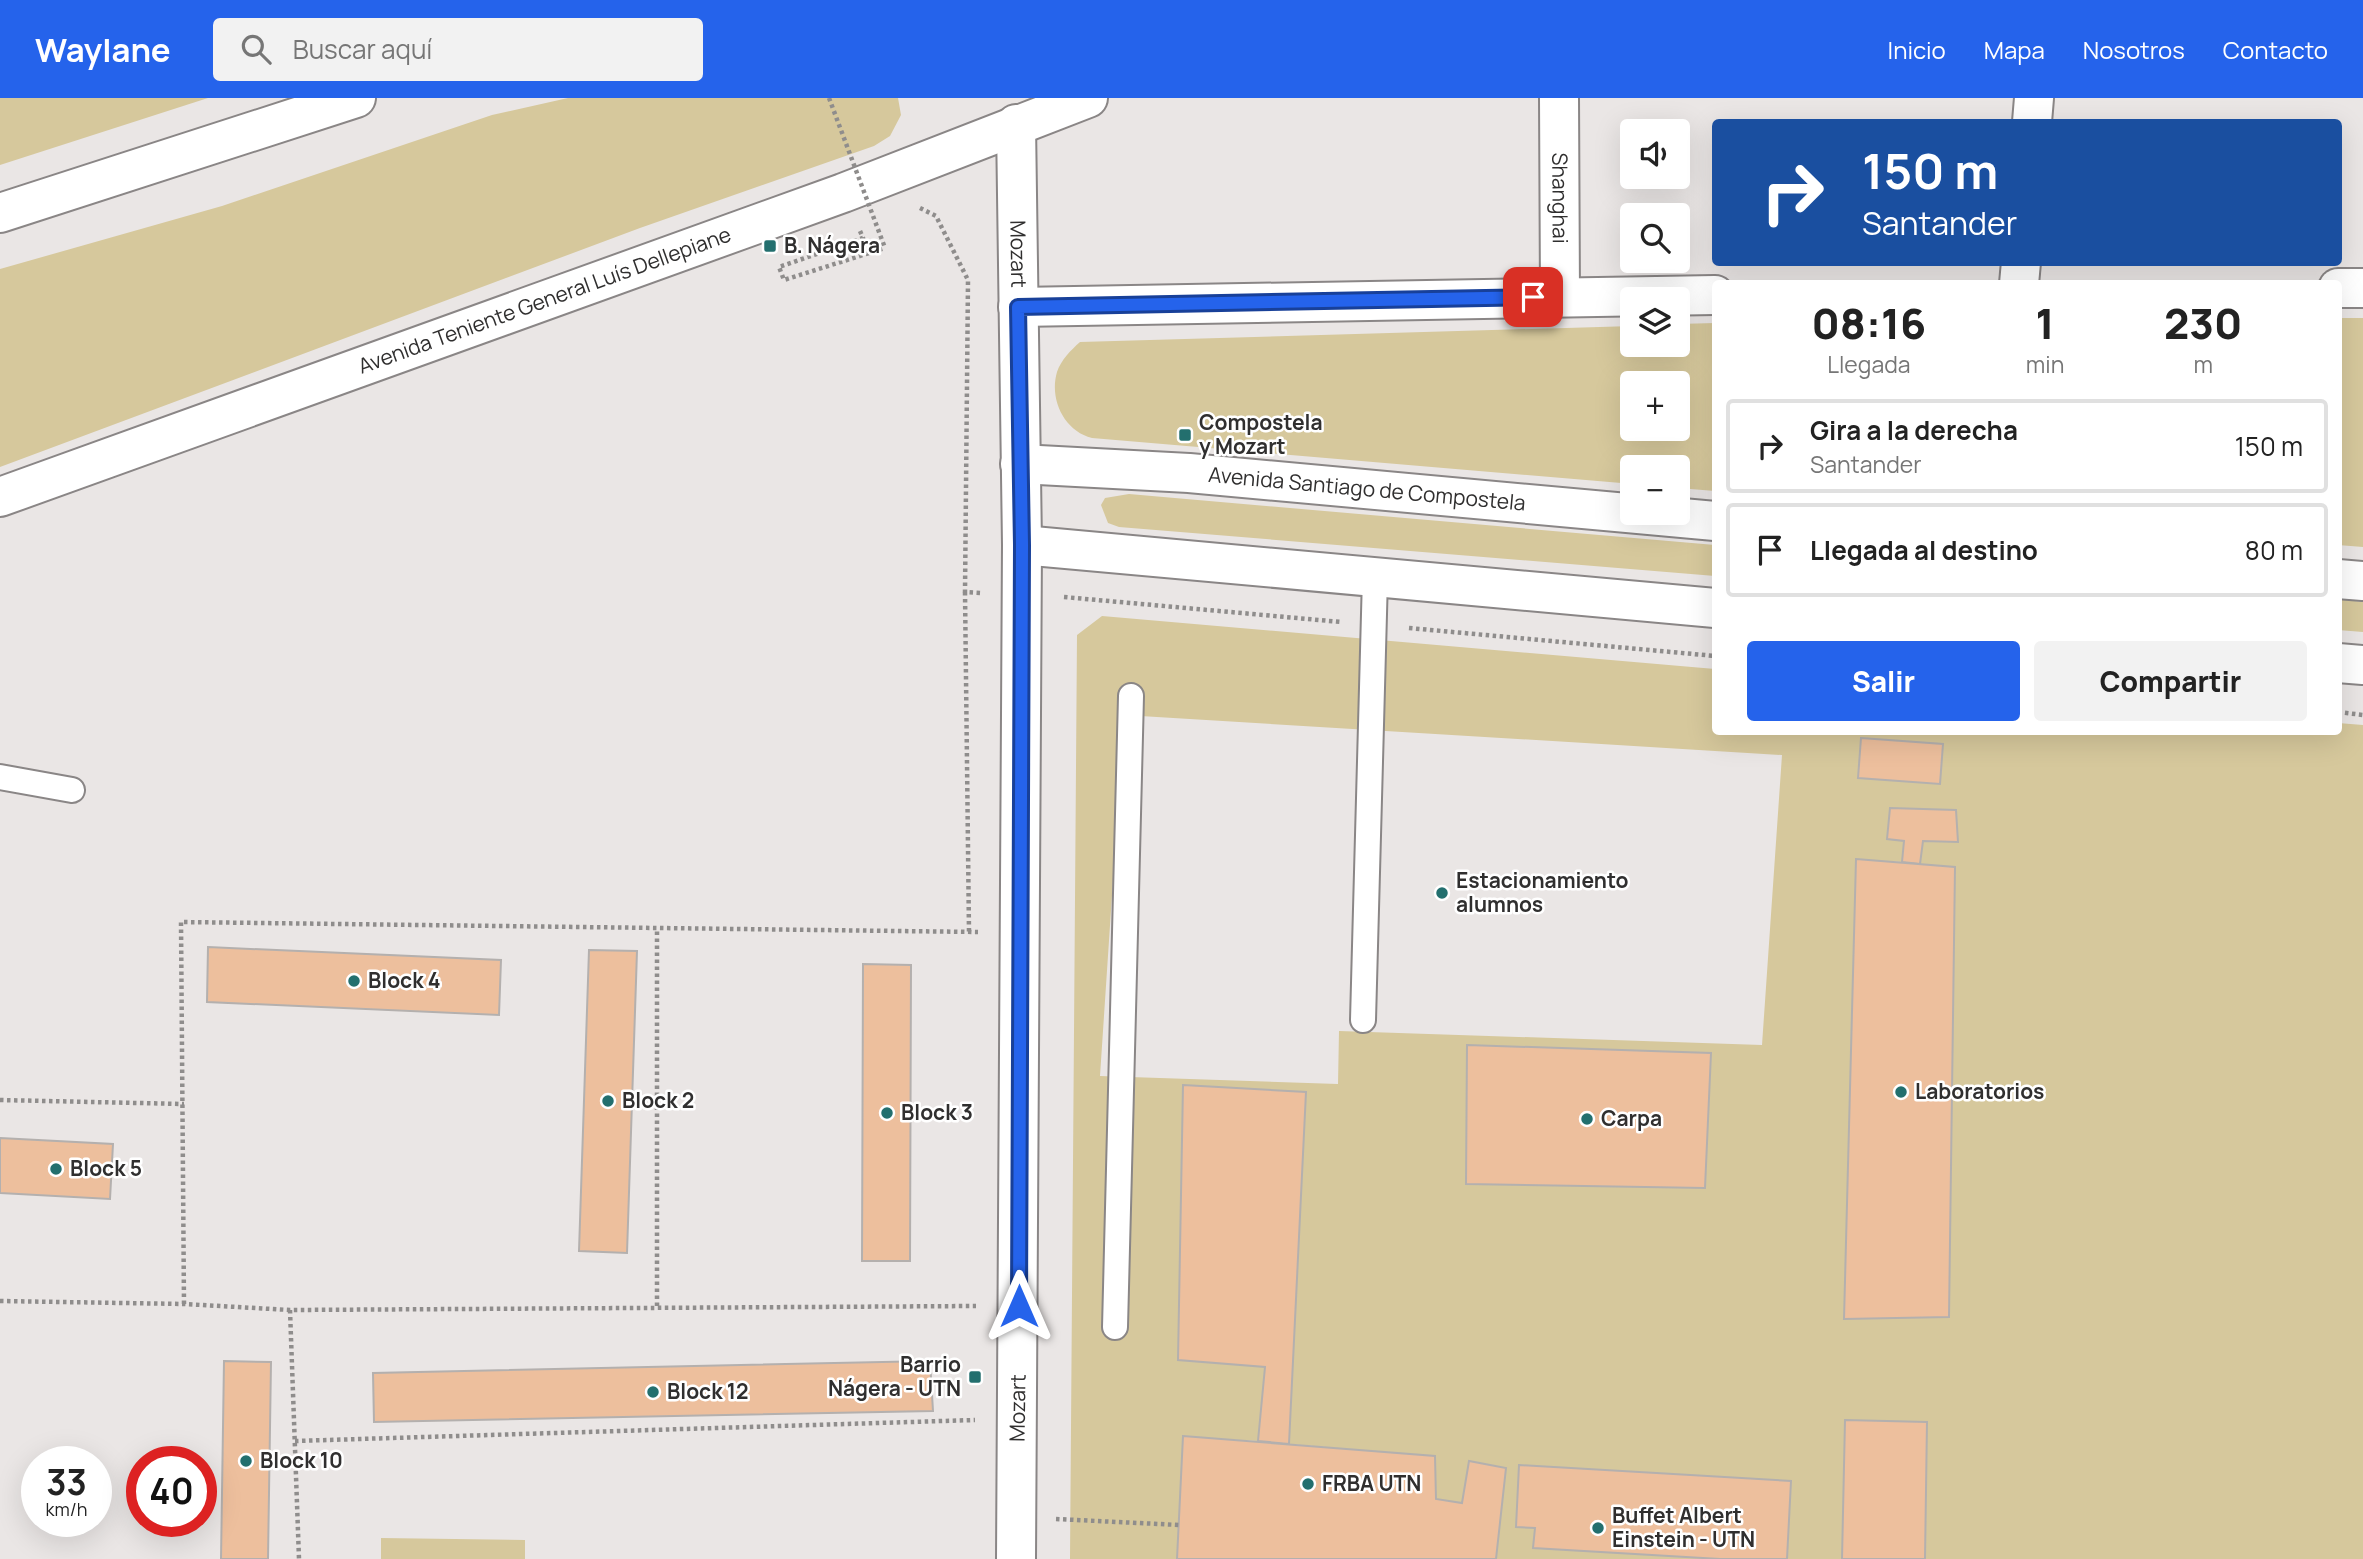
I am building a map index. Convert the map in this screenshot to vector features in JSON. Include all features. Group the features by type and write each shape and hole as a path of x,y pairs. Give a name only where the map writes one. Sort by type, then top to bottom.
{"main road":[{"path":"0,213 356,98"},
{"name":"Avenida Teniente General Luís Dellepiane","path":"0,497 843,193 1088,98"},
{"name":"Shanghai","path":"1559,98 1560,296"},
{"path":"2032,119 2034,98"},
{"name":"Mozart","path":"1016,124 1022,545 1016,1559"},
{"path":"2342,288 2363,288"},
{"path":"1018,307 1712,295"},
{"name":"Avenida Santiago de Compostela","path":"1020,464 1189,473 1712,521"},
{"path":"1022,545 1712,608"},
{"path":"2342,579 2363,581"},
{"path":"2342,663 2363,665"}],"lane":[{"path":"1363,1020 1375,577"},
{"path":"1115,1327 1132,696"},
{"path":"0,776 72,790"}],"path":[{"path":"829,98 885,248 785,280 779,267 863,238"},
{"path":"965,592 969,932"},
{"path":"2342,712 2363,715"},
{"path":"184,1304 181,922 1020,932"},
{"path":"657,928 657,1306"},
{"path":"0,1100 184,1104"},
{"path":"0,1301 184,1304 290,1310 1019,1306"},
{"path":"290,1310 299,1559"},
{"path":"295,1441 1018,1418"},
{"path":"1017,1517 1179,1525"}],"shaded area":[{"path":"0,98 208,98 0,165"},
{"path":"568,98 898,98 901,115 890,136 874,146 640,228 0,467 0,269 222,206 492,115"},
{"path":"2342,318 2363,318 2363,547 2342,545"},
{"path":"1712,323 1712,491 1690,489 1690,455 1620,455 1620,483 1092,438 1074,429 1067,421 1057,403 1055,393 1057,372 1080,342 1620,326 1620,357 1690,357 1690,324"},
{"path":"1129,494 1712,545 1712,576 1119,527 1108,523 1101,505 1105,498"},
{"path":"2342,599 2363,602 2363,632 2342,630"},
{"path":"1102,616 1712,669 1712,735 2342,735 2342,723 2363,725 2363,1559 1925,1559 1927,1422 1846,1420 1842,1559 1787,1559 1791,1481 1535,1528 1534,1548 1720,1559 1496,1559 1505,1468 1462,1503 1436,1499 1435,1456 1289,1444 1306,1092 1183,1085 1178,1359 1265,1367 1258,1441 1183,1437 1177,1559 1070,1559 1077,635","holes":["1124,715 1782,755 1762,1045 1339,1031 1338,1084 1100,1076","1861,738 1943,744 1940,783 1858,778","1890,808 1923,841 1920,864 1955,867 1949,1317 1844,1319 1856,860 1902,862 1904,841 1887,838","1467,1045 1711,1053 1704,1188 1466,1184"]},
{"path":"381,1538 525,1540 525,1559 381,1559"}],"building":[{"path":"1861,738 1943,744 1940,784 1858,778"},
{"path":"1890,808 1956,810 1958,842 1923,841 1920,864 1902,862 1904,841 1887,839"},
{"name":"Laboratorios","path":"1856,859 1955,867 1949,1317 1844,1319"},
{"name":"Block 4","path":"208,947 501,960 499,1015 207,1002"},
{"name":"Block 2","path":"589,950 637,951 627,1253 579,1251"},
{"name":"Block 3","path":"863,964 911,965 910,1261 862,1261"},
{"name":"Carpa","path":"1467,1045 1711,1053 1705,1188 1466,1184"},
{"path":"1183,1085 1306,1092 1289,1444 1258,1441 1265,1367 1178,1360"},
{"name":"Block 5","path":"0,1138 113,1144 110,1199 0,1193"},
{"name":"Block 10","path":"224,1361 271,1362 268,1559 221,1559"},
{"name":"Block 12","path":"930,1361 933,1411 374,1422 373,1373"},
{"path":"1845,1420 1927,1422 1925,1559 1842,1559"},
{"name":"FRBA UTN","path":"1183,1436 1435,1456 1436,1499 1462,1503 1469,1461 1506,1468 1496,1559 1177,1559"},
{"path":"1519,1465 1791,1481 1787,1559 1720,1559 1533,1548 1535,1528 1516,1527"}],"place":[{"name":"B. Nágera","path":"770,246"},
{"name":"Compostela y Mozart","path":"1185,435"},
{"name":"Estacionamiento alumnos","path":"1442,893"},
{"name":"Block 4","path":"354,981"},
{"name":"Laboratorios","path":"1901,1092"},
{"name":"Block 2","path":"608,1101"},
{"name":"Block 3","path":"887,1113"},
{"name":"Carpa","path":"1587,1119"},
{"name":"Block 5","path":"56,1169"},
{"name":"Barrio Nágera - UTN","path":"975,1377"},
{"name":"Block 12","path":"653,1392"},
{"name":"Block 10","path":"246,1461"},
{"name":"FRBA UTN","path":"1308,1484"},
{"name":"Buffet Albert Einstein - UTN","path":"1598,1528"}],"route":[{"path":"1019,1306 1022,545 1018,307 1533,297"}]}
